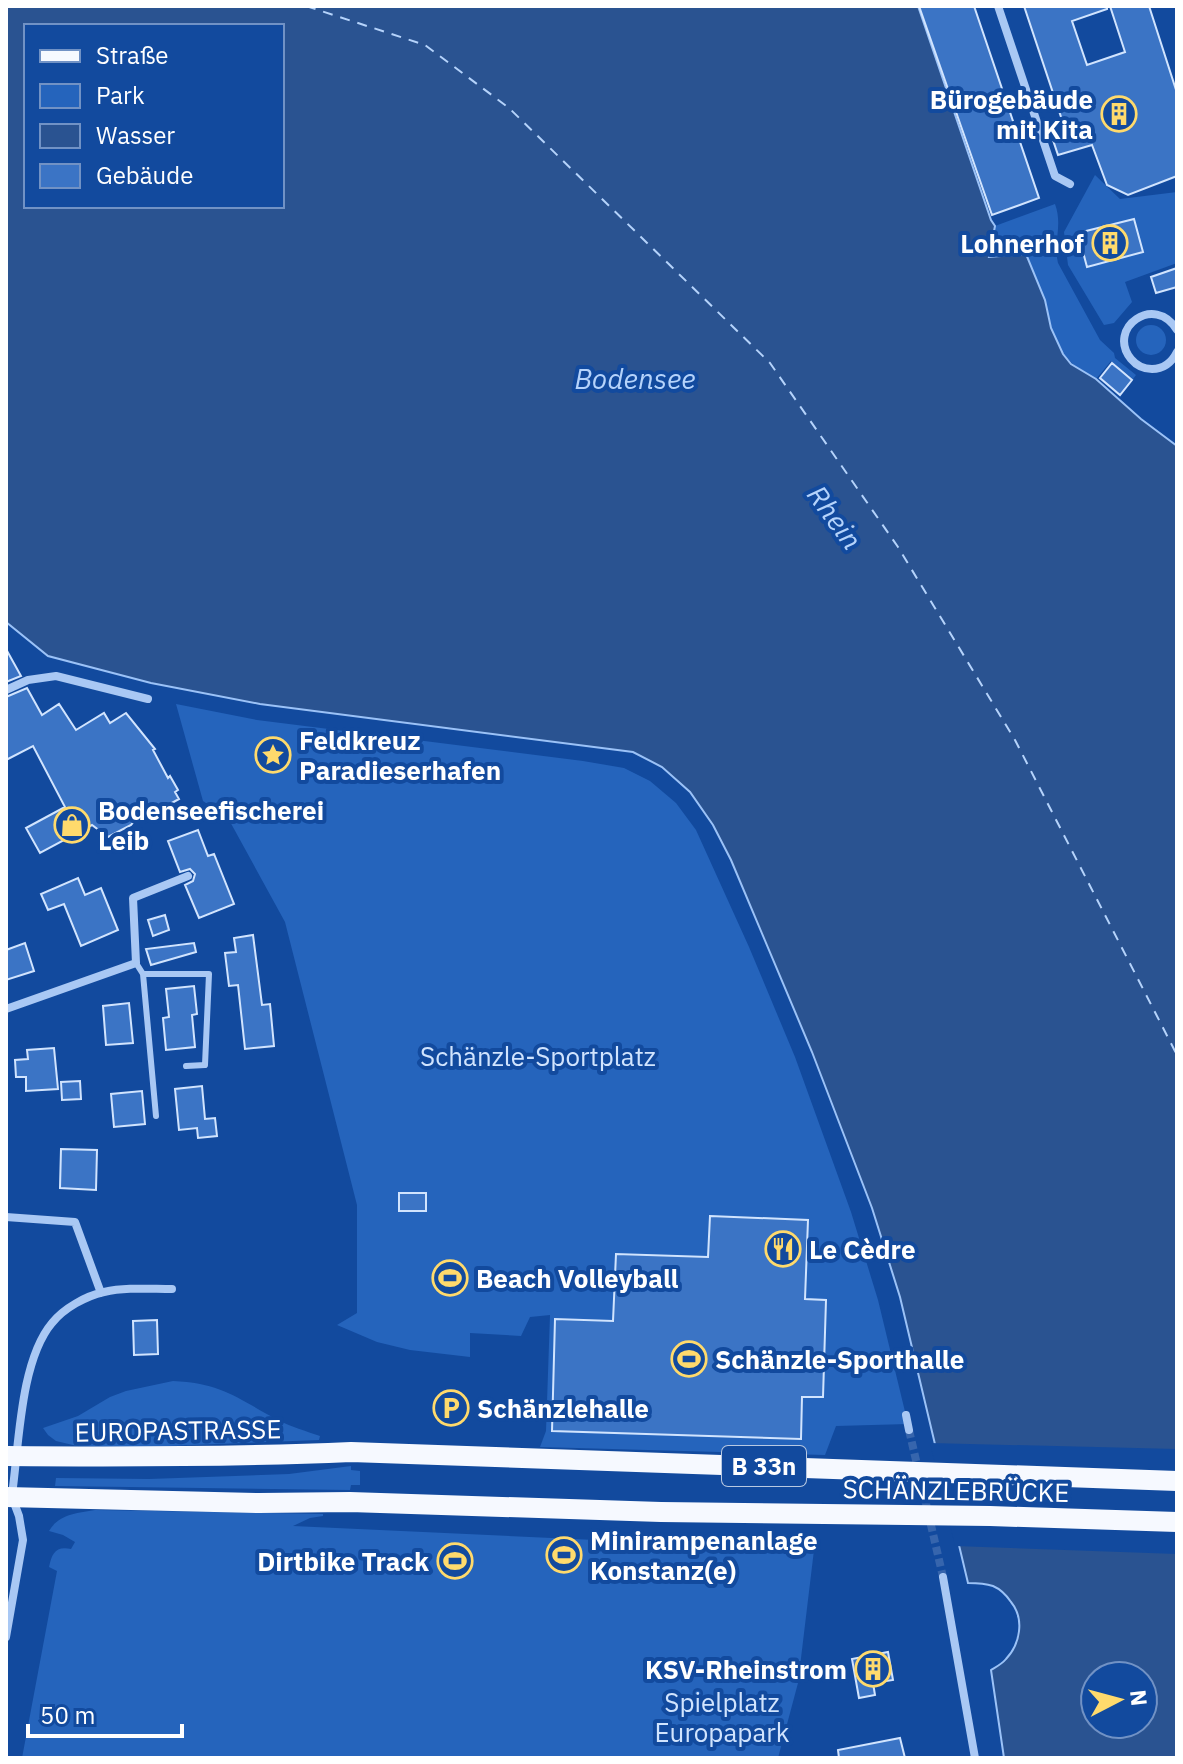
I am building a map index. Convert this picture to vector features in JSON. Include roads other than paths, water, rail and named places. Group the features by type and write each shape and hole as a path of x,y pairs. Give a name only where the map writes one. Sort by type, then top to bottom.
{"main road":[{"name":"EUROPASTRASSE","path":"12,1456 140,1458 351,1452"},
{"name":"SCHÄNZLEBRÜCKE","path":"351,1452 1177,1481"},
{"name":"SCHÄNZLEBRÜCKE","path":"8,1499 350,1502 661,1512 1177,1522"}],"street":[{"path":"998,6 1055,176 1070,184"},
{"path":"1177,330 1166,318 1148,314 1132,322 1124,338 1128,355 1142,367 1160,368 1168,364 1177,352"},
{"path":"6,690 28,680 56,676 148,699"},
{"path":"6,1009 136,963 133,898 188,876"},
{"path":"6,1217 75,1222 101,1293"},
{"path":"6,1637 23,1540 19,1516 8,1499 12,1456 37,1350 52,1323 70,1307 101,1293 126,1289 172,1289"},
{"path":"906,1415 909,1430"},
{"path":"943,1577 975,1758"}],"lane":[{"path":"136,963 143,974 156,1116"},
{"path":"143,974 209,974 205,1065 186,1066"}],"water":[{"name":"Bodensee","path":"6,6 918,6 995,226 989,257 1026,254 1063,354 1071,364 1096,379 1177,446 1177,1758 1004,1758 991,1670 1004,1661 1015,1646 1019,1631 1018,1616 998,1589 986,1584 968,1583 900,1297 872,1208 812,1052 731,860 713,825 690,792 662,767 633,752 260,704 151,683 48,656 6,622"}],"tunnel":[{"path":"909,1430 943,1577"}],"place":[{"name":"Bürogebäude mit Kita","path":"1119,114"},
{"name":"Lohnerhof","path":"1110,243"},
{"name":"Feldkreuz Paradieserhafen","path":"273,755"},
{"name":"Bodenseefischerei Leib","path":"72,825"},
{"name":"Le Cèdre","path":"783,1249"},
{"name":"Beach Volleyball","path":"450,1278"},
{"name":"Schänzle-Sporthalle","path":"689,1359"},
{"name":"Schänzlehalle","path":"451,1408"},
{"name":"Minirampenanlage Konstanz(e)","path":"564,1555"},
{"name":"Dirtbike Track","path":"455,1561"},
{"name":"KSV-Rheinstrom","path":"873,1669"}],"water label":[{"name":"Rhein","path":"835,517"}],"park label":[{"name":"Schänzle-Sportplatz","path":"538,1056"},
{"name":"Spielplatz Europapark","path":"722,1717"}]}
